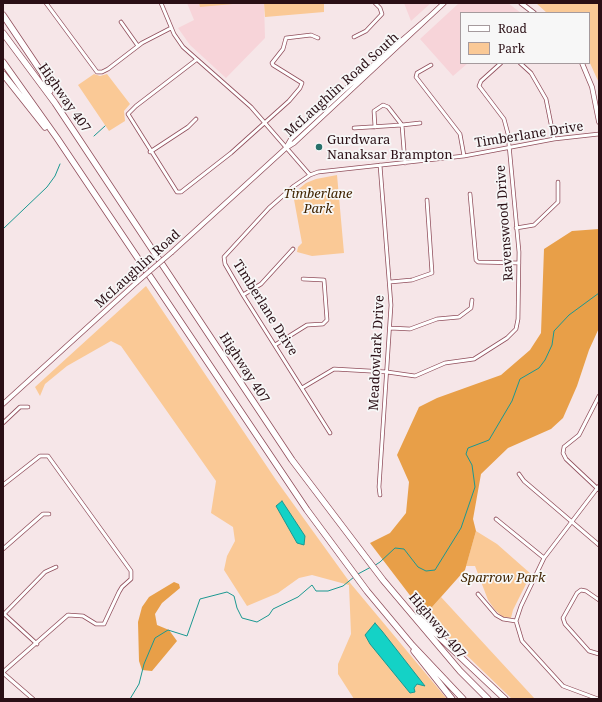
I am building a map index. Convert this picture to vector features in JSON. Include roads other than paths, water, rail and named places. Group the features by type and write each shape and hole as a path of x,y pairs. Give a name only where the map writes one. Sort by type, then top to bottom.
{"highway":[{"path":"3,15 42,73 55,103"},
{"name":"Highway 407","path":"3,33 55,103 292,460 383,580 460,671 488,699"},
{"name":"Highway 407","path":"3,62 57,138 302,503 367,591 412,645 463,699"},
{"path":"3,74 46,128 57,138"},
{"path":"413,614 422,620 505,699"},
{"path":"412,645 415,654 452,699"}],"street":[{"path":"46,3 97,72 102,72 108,69 138,46 171,28"},
{"path":"162,3 171,28 183,47 196,60 251,106 310,175"},
{"path":"354,37 366,31 382,14 380,8 375,3"},
{"name":"McLaughlin Road South","path":"286,148 294,143 444,3"},
{"path":"521,3 533,12"},
{"path":"121,22 138,46"},
{"path":"196,60 129,111 129,117 173,189 177,192 181,192 231,153 289,101 302,85 299,81 273,66 272,63 283,50 285,40 288,37 311,35 318,38"},
{"name":"Ravenswood Drive","path":"302,388 334,369 387,372 415,376 445,363 474,359 507,338 516,329 518,320 519,263 510,148 504,119 479,86 481,81 500,64"},
{"path":"521,64 531,74 546,99 554,139"},
{"path":"582,64 594,93 599,122"},
{"path":"430,66 417,73 416,77 460,134 464,156"},
{"path":"375,127 374,111 383,105 388,107 402,125 405,163"},
{"path":"150,152 188,127 196,119"},
{"path":"354,128 420,123"},
{"name":"Timberlane Drive","path":"330,433 243,295 225,264 224,257 269,208 292,187 310,175 331,169 405,163 464,156 554,139 599,134"},
{"name":"McLaughlin Road","path":"3,404 286,148"},
{"name":"Meadowlark Drive","path":"380,165 390,282 390,328 379,479 380,495"},
{"path":"516,228 534,225 558,202 558,182"},
{"path":"470,194 476,260 478,262 519,263"},
{"path":"390,282 412,280 432,273 427,200"},
{"path":"243,295 261,284 293,249"},
{"path":"275,345 308,325 323,324 327,320 324,280 303,279"},
{"path":"390,328 410,329 437,320 459,317 471,308 472,300"},
{"path":"598,699 564,686 522,641 516,621 519,610 544,558 598,489 566,459 563,453 564,447 579,435 599,396"},
{"path":"3,423 20,407 28,407"},
{"path":"3,485 40,456 48,456 131,571 131,579 122,587 104,624 96,624 84,616 68,615 3,673 33,699"},
{"path":"520,474 524,481 571,523 599,545"},
{"path":"3,549 43,514 49,514"},
{"path":"496,519 544,558"},
{"path":"37,644 4,614 45,572 56,567"},
{"path":"599,600 586,591 581,590 577,593 563,618 565,624 589,651 599,654"},
{"path":"478,594 496,615 503,619 516,621"}],"water":[{"path":"282,501 305,536 304,545 297,543 276,506"},
{"path":"375,623 425,686 417,684 414,688 415,692 410,693 370,644 365,635"}],"waterway":[{"path":"94,136 105,126"},
{"path":"3,229 47,187 55,176 60,164"},
{"path":"374,566 395,548 404,549 418,567 426,571 435,570 461,528 475,487 472,465 466,454 468,448 489,440 512,401 520,379 539,368 545,360 552,345 554,331 569,315 599,293"},
{"path":"358,574 371,567"},
{"path":"130,699 139,684 144,664 155,638 168,630 187,636 200,599 227,592 234,596 237,608 242,618 257,622 269,615 273,609 298,597 312,585 316,591 328,591 343,586 354,577"}],"place":[{"name":"Gurdwara Nanaksar Brampton","path":"319,147"}],"park label":[{"name":"Timberlane Park","path":"318,202"},
{"name":"Sparrow Park","path":"503,578"}]}
